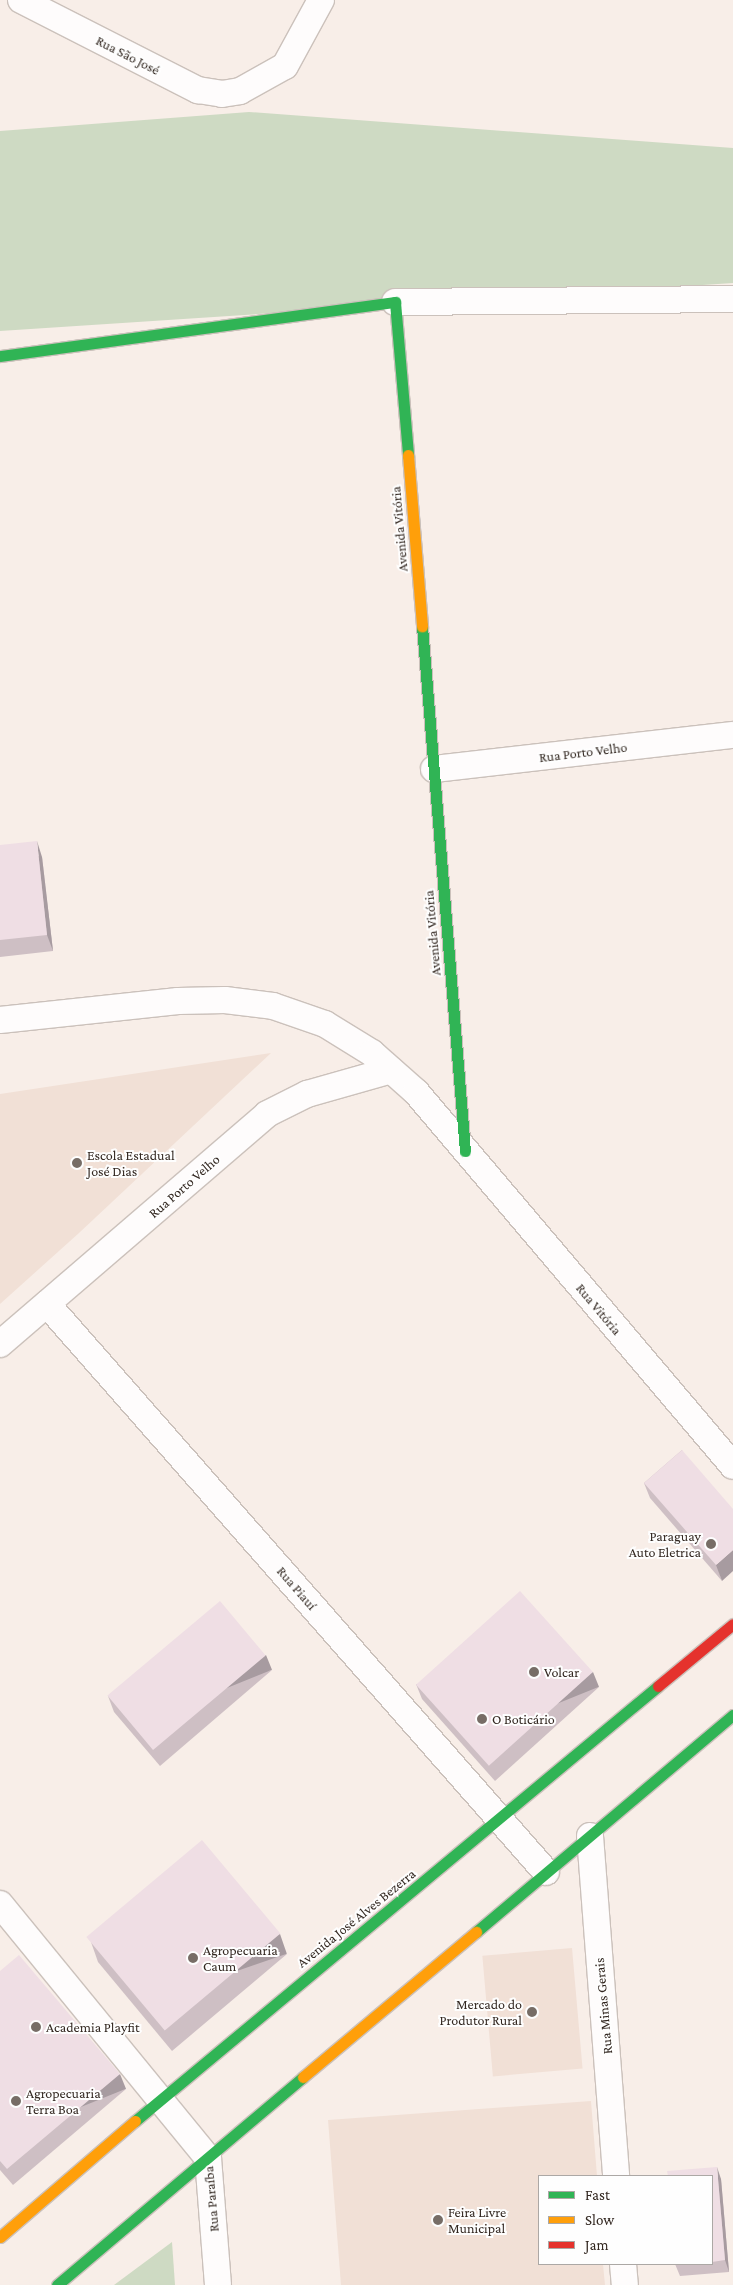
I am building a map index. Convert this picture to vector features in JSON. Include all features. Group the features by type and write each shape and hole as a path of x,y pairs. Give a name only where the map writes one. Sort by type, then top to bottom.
{"street":[{"name":"Rua São José","path":"20,0 198,90 222,94 240,91 285,66 321,0"},
{"path":"0,356 395,302 733,299"},
{"name":"Avenida Vitória","path":"395,302 465,1151"},
{"name":"Rua Porto Velho","path":"434,769 733,735"},
{"name":"Rua Vitória","path":"0,1020 178,1000 225,1000 263,1005 325,1024 372,1053 416,1092 733,1466"},
{"name":"Rua Porto Velho","path":"0,1344 267,1114 306,1094 390,1070"},
{"name":"Rua Piauí","path":"47,1304 546,1872"},
{"name":"Avenida José Alves Bezerra","path":"0,2237 159,2100 500,1820 733,1624"},
{"path":"56,2285 733,1716"},
{"name":"Rua Minas Gerais","path":"590,1836 616,2175"},
{"name":"Rua Paraíba","path":"0,1904 208,2158 218,2285"},
{"path":"623,2265 625,2285"}],"shaded area":[{"name":"Escola Estadual José Dias","path":"271,1053 79,1233 0,1304 0,1094"},
{"name":"Mercado do Produtor Rural","path":"572,1948 583,2069 493,2076 482,1956"},
{"name":"Feira Livre Municipal","path":"591,2101 597,2175 538,2175 538,2265 603,2265 605,2285 341,2285 328,2120"}],"green space":[{"path":"249,112 733,148 733,283 0,331 0,131"},
{"path":"172,2242 175,2285 114,2285"}],"building":[{"path":"37,841 47,935 0,940 0,845"},
{"name":"Paraguay Auto Eletrica","path":"682,1450 733,1509 733,1550 716,1565 644,1483"},
{"path":"520,1591 593,1672 489,1766 416,1685"},
{"path":"220,1601 266,1655 153,1750 107,1695"},
{"name":"Agropecuaria Caum","path":"202,1840 280,1933 165,2031 86,1937"},
{"name":"Academia Playfit","path":"19,1955 120,2074 7,2169 0,2161 0,1971"},
{"path":"717,2167 725,2260 713,2262 713,2175 668,2175 667,2171"}],"traffic: fast":[{"path":"0,356 395,302 408,455"},
{"path":"422,626 465,1151"},
{"path":"135,2121 658,1686"},
{"path":"476,1932 733,1715"},
{"path":"57,2285 303,2077"}],"traffic: slow":[{"path":"408,455 422,626"},
{"path":"303,2077 476,1932"},
{"path":"0,2237 135,2121"}],"traffic: jam":[{"path":"658,1686 733,1624"}],"place":[{"name":"Escola Estadual José Dias","path":"77,1163"},
{"name":"Paraguay Auto Eletrica","path":"711,1544"},
{"name":"Volcar","path":"534,1672"},
{"name":"O Boticário","path":"482,1719"},
{"name":"Agropecuaria Caum","path":"193,1958"},
{"name":"Mercado do Produtor Rural","path":"532,2012"},
{"name":"Academia Playfit","path":"36,2027"},
{"name":"Agropecuaria Terra Boa","path":"16,2101"},
{"name":"Feira Livre Municipal","path":"438,2220"}]}
